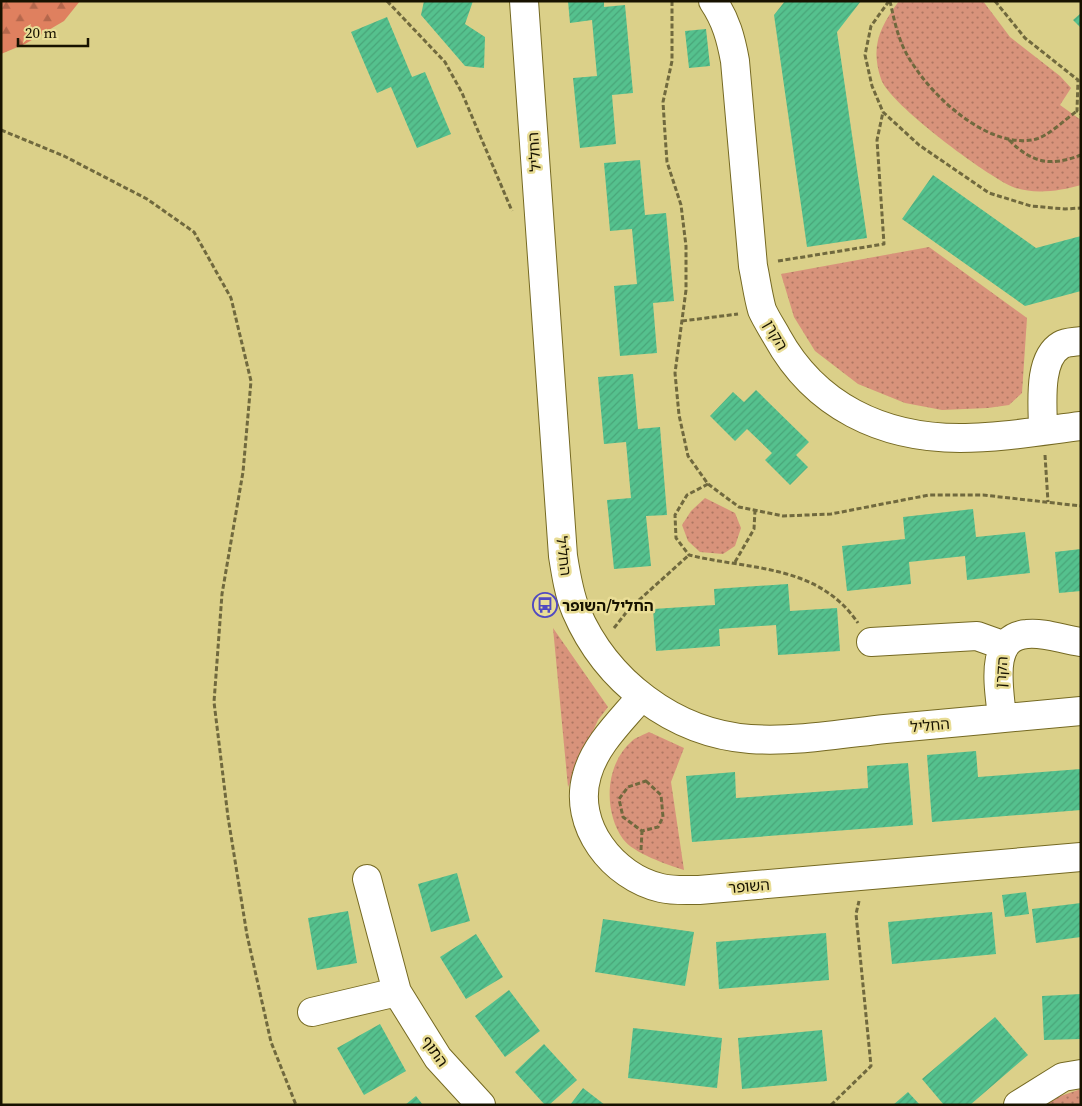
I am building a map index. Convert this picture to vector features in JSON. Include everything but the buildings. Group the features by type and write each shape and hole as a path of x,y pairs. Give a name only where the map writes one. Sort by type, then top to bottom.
{"street":[{"name":"החליל","path":"524,1 563,556 575,609 596,649 641,697 655,707 698,727 727,736 750,739 779,740 1081,711"},
{"name":"הקרן","path":"713,1 722,15 730,34 735,61 753,266 763,311 797,369 816,388 858,416 881,426 906,433 961,438 1081,426"},
{"path":"1043,430 1042,383 1049,358 1062,345 1081,341"},
{"name":"הקרן","path":"1002,718 999,662 1005,646 1019,635 1029,633 1081,642"},
{"path":"871,642 977,636 1005,646"},
{"name":"השופר","path":"641,697 598,748 587,775 584,794 588,821 605,854 622,870 661,888 699,890 1081,857"},
{"name":"התוף","path":"367,879 397,992 438,1058 481,1105"},
{"path":"312,1012 397,992"},
{"path":"1028,1102 1063,1077 1081,1074"}],"path":[{"path":"386,1 446,62 462,93 515,219 539,224"},
{"path":"890,1 870,26 865,55 872,86 883,112 919,145 989,193 1031,206 1065,209 1081,208"},
{"path":"890,1 902,44 926,82 966,120 1009,140 1024,155 1042,161 1059,162 1081,155"},
{"path":"995,1 1025,38 1078,80 1079,113 1033,140 1009,140"},
{"path":"753,266 884,244 877,140 883,112"},
{"path":"1,130 64,156 147,199 194,232 230,298 251,381 243,472 222,594 214,702 228,817 247,935 270,1042 296,1105"},
{"path":"682,321 763,311"},
{"path":"1043,430 1048,502"},
{"path":"708,484 687,495 675,515 676,538 689,555 735,562 799,578 835,596 856,620 871,642"},
{"path":"735,562 754,529 755,510"},
{"path":"596,649 629,609 689,555"},
{"path":"646,780 662,796 663,817 658,827 642,831 623,817 619,799 628,787 646,780"},
{"path":"831,1105 871,1066 856,914 865,875"}],"green space":[{"path":"1,1 80,1 64,21 25,44 1,54"}],"shaded area":[{"path":"899,1 983,1 1010,37 1060,76 1071,88 1060,105 1081,120 1081,185 1047,191 1030,191 1013,187 962,155 901,105 881,79 876,57 882,28"},
{"path":"929,247 1027,318 1022,393 1009,405 942,410 905,403 858,384 815,351 794,317 781,274"},
{"path":"705,498 735,513 741,528 735,546 723,554 700,552 688,541 682,525 691,511"},
{"path":"553,628 608,707 598,720 568,787"},
{"path":"649,732 684,748 671,782 684,870 651,858 634,849 623,839 612,815 610,788 616,762 632,741"},
{"path":"1081,1089 1081,1105 1042,1105 1046,1101"}],"place":[{"name":"החליל/השופר","path":"545,605"}]}
